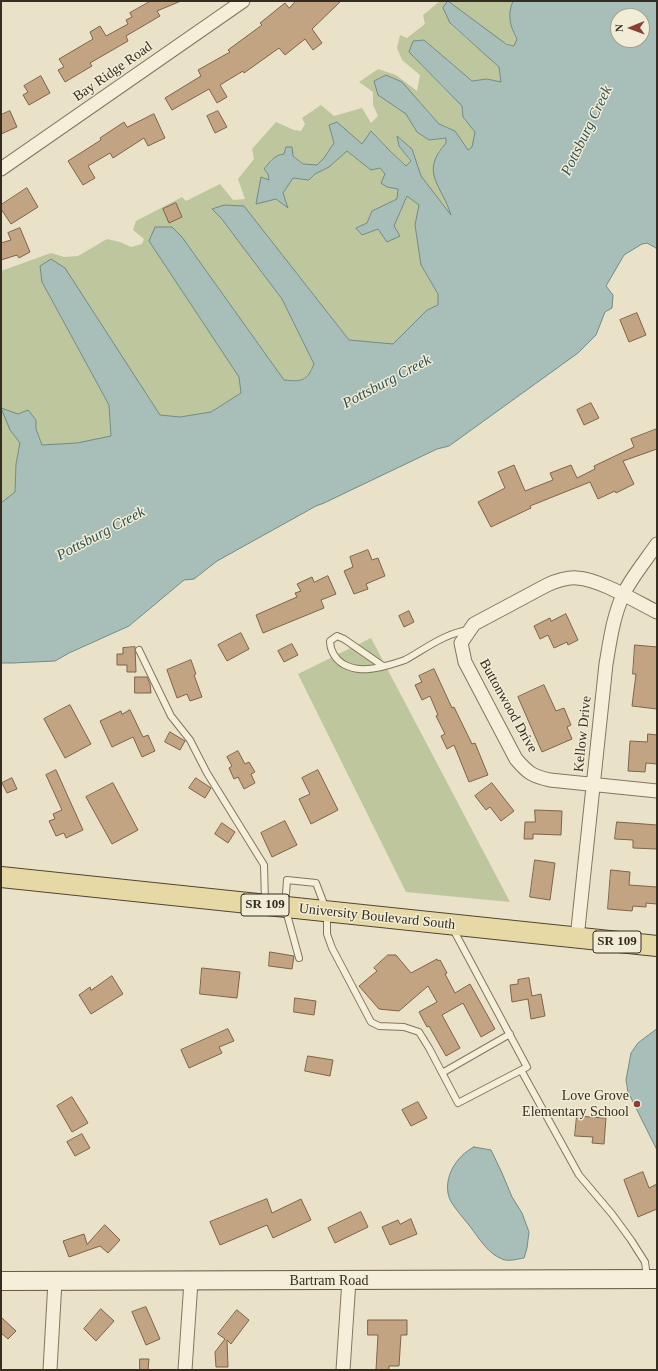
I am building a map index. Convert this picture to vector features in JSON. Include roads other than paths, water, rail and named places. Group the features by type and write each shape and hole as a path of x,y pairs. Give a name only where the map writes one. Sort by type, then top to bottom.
{"main road":[{"name":"University Boulevard South","path":"1,877 657,946"}],"street":[{"name":"Bay Ridge Road","path":"1,169 243,1"},
{"name":"Kellow Drive","path":"577,938 606,664 613,626 623,595 657,544"},
{"path":"470,630 474,624 547,585 560,580 577,578 596,582 657,612"},
{"name":"Buttonwood Drive","path":"470,630 461,642 465,662 516,759 526,770 536,777 550,780 657,791"},
{"name":"Bartram Road","path":"1,1280 191,1281 652,1279"},
{"path":"343,1370 349,1280"},
{"path":"50,1370 55,1281"},
{"path":"185,1370 191,1281"}],"lane":[{"path":"382,666 344,639 337,636 330,641 332,652 340,662 352,668 368,670 382,666 403,660 441,639 457,632 470,630"},
{"path":"139,650 171,716 190,740 207,773 264,865 265,905"},
{"path":"299,958 284,907 287,880 316,883 327,912 327,934 332,948 371,1022 379,1026 404,1027 420,1032 430,1048 458,1103 527,1067 451,925"},
{"path":"442,1073 510,1034"},
{"path":"521,1070 579,1175 612,1214 631,1240 652,1279"}],"water":[{"name":"Pottsburg Creek","path":"448,1 506,44 514,46 517,39 510,20 510,11 513,1 657,1 657,251 656,248 647,243 642,244 624,255 606,286 613,295 612,308 605,312 596,335 578,353 449,446 437,449 316,506 217,561 194,579 184,580 129,626 69,653 55,661 1,663 1,503 15,492 16,464 20,443 10,430 1,408 18,414 28,410 36,420 36,429 42,445 77,443 111,436 109,405 42,282 40,266 51,259 65,268 160,415 180,417 211,412 241,393 239,377 149,241 155,227 172,227 182,237 284,380 295,381 303,379 309,374 314,364 282,299 221,218 212,209 224,205 244,206 349,340 393,344 427,310 438,305 438,294 421,265 415,225 419,205 407,196 394,226 400,236 387,242 378,229 362,235 356,228 367,223 372,211 397,199 398,189 387,187 381,183 385,174 380,168 371,170 347,151 329,167 315,174 309,180 293,178 283,193 288,208 276,199 256,204 261,177 269,180 268,174 264,169 270,161 275,157 284,154 286,147 292,147 293,156 303,164 317,165 324,158 334,143 329,125 337,122 362,144 371,131 406,166 411,161 399,146 397,136 412,149 421,176 451,215 438,187 433,171 434,163 438,153 446,143 446,138 429,140 417,132 406,114 378,95 374,81 386,75 402,82 439,124 455,131 468,150 472,147 475,132 463,117 462,106 409,52 413,41 424,40 472,81 487,79 501,82 499,67 450,23 443,8"},
{"path":"657,1029 657,1150 628,1092 626,1080 631,1053 638,1043"},
{"path":"474,1147 491,1150 512,1197 522,1213 529,1232 524,1258 507,1260 493,1254 450,1200 448,1182 452,1168 462,1156"}],"place":[{"name":"Love Grove Elementary School","path":"637,1104"}]}
